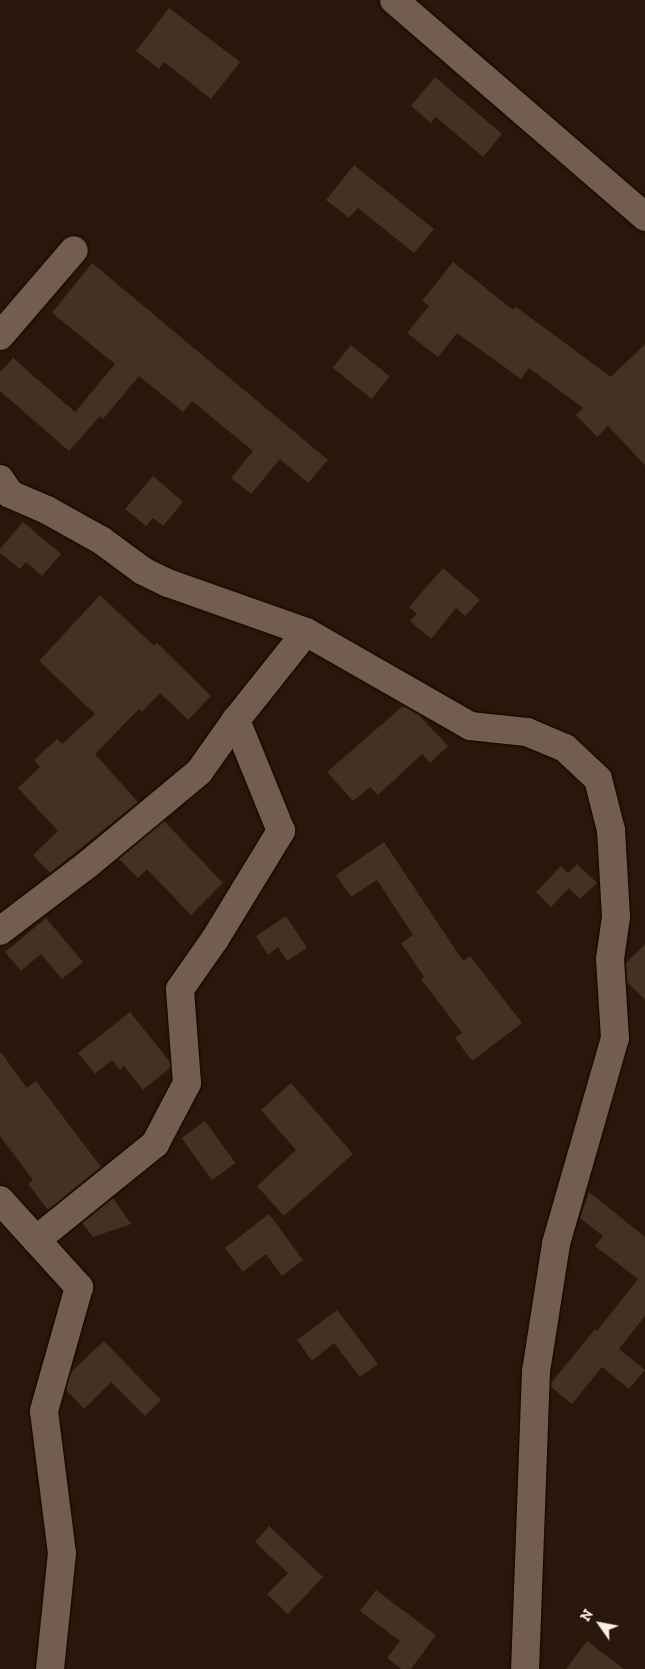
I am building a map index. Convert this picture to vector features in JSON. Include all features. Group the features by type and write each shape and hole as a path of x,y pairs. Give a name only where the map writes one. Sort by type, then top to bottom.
{"street":[{"path":"394,0 645,217"},
{"path":"0,336 74,250"},
{"path":"0,479 10,494 47,510 101,540 142,571 168,584 306,632 470,726 527,732 565,748 598,779 610,830 616,917 610,959 615,1038 556,1244 536,1371 525,1669"},
{"path":"0,931 87,865 199,772 236,720 306,632"},
{"path":"36,1240 155,1144 187,1083 180,989 214,939 281,831 236,720"},
{"path":"0,1200 79,1287 44,1411 62,1554 50,1669"}],"building":[{"path":"169,8 240,62 211,99 164,62 159,69 136,51"},
{"path":"435,77 502,134 483,157 436,117 431,123 411,106"},
{"path":"354,165 434,229 414,253 358,208 349,218 326,200"},
{"path":"453,262 513,310 516,307 611,377 645,344 645,465 608,426 597,437 576,415 583,408 529,368 521,379 457,333 438,357 407,333 429,306 422,301"},
{"path":"92,263 328,460 308,483 280,459 251,494 231,478 253,451 192,401 183,412 139,376 103,419 100,416 69,451 0,391 0,372 13,358 75,412 115,364 52,313"},
{"path":"351,345 390,376 372,399 333,368"},
{"path":"153,476 183,502 163,526 153,518 146,526 125,509"},
{"path":"23,522 61,554 42,576 26,562 20,569 0,553 0,549"},
{"path":"443,568 480,600 465,616 456,608 431,639 410,621 417,614 409,607"},
{"path":"100,595 154,646 157,643 211,696 188,720 160,693 142,712 139,709 95,754 138,802 50,873 33,855 58,831 18,788 40,767 34,760 57,739 62,744 95,714 39,661"},
{"path":"403,706 419,715 448,746 430,763 422,754 378,795 370,787 353,801 327,772"},
{"path":"164,821 223,883 191,915 147,869 138,878 119,859"},
{"path":"384,842 463,961 470,956 522,1023 472,1061 455,1038 462,1033 421,979 424,977 401,943 413,935 377,880 351,897 336,875"},
{"path":"577,864 597,883 580,899 569,888 551,907 536,892 561,866 568,873"},
{"path":"286,916 307,948 287,961 278,947 268,955 256,936"},
{"path":"46,918 83,962 62,979 41,954 21,971 5,952"},
{"path":"645,944 645,1000 627,982 626,963"},
{"path":"130,1012 170,1062 170,1068 143,1090 124,1066 120,1070 112,1060 95,1074 78,1053"},
{"path":"0,1051 27,1088 36,1081 101,1167 48,1210 28,1184 33,1180 0,1136"},
{"path":"291,1083 353,1154 284,1216 257,1186 296,1150 261,1110"},
{"path":"205,1121 236,1163 212,1180 182,1138"},
{"path":"589,1192 645,1237 645,1316 619,1349 645,1370 629,1389 602,1367 572,1404 551,1387 551,1383 595,1329 597,1331 638,1279 595,1246 603,1236 580,1218"},
{"path":"113,1198 131,1224 93,1237 82,1223"},
{"path":"269,1214 303,1260 282,1276 266,1254 243,1272 225,1248"},
{"path":"337,1310 378,1364 360,1377 334,1343 312,1361 297,1340"},
{"path":"104,1341 161,1400 145,1416 111,1382 84,1409 66,1390 71,1372"},
{"path":"269,1526 323,1577 288,1614 267,1594 288,1573 255,1542"},
{"path":"376,1590 436,1635 411,1669 401,1669 387,1658 400,1641 360,1611"},
{"path":"587,1641 624,1669 566,1669"}]}
